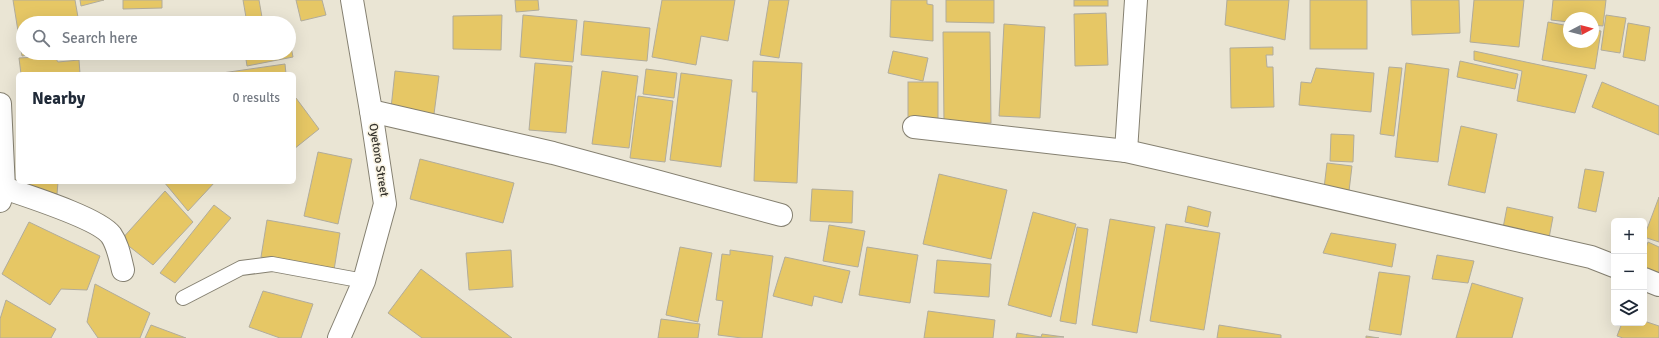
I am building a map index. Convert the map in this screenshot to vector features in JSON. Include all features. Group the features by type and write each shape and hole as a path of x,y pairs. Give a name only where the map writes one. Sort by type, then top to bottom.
{"street":[{"name":"Oyetoro Street","path":"339,338 364,281 385,204 352,0"},
{"path":"1126,151 1136,0"},
{"path":"0,104 2,194 89,220 103,228 110,234 115,243 123,270"},
{"path":"371,111 554,153 781,215"},
{"path":"914,127 1126,151 1591,257 1611,265"},
{"path":"1647,280 1659,285"}],"lane":[{"path":"183,298 241,268 272,264 364,281"}],"building":[{"path":"13,0 75,0 78,16 16,16 16,19"},
{"path":"80,0 104,0 81,6"},
{"path":"123,0 162,0 162,8 123,9"},
{"path":"243,0 259,0 262,16 246,16"},
{"path":"296,0 322,0 326,15 301,21"},
{"path":"515,0 538,0 539,10 516,12"},
{"path":"662,0 735,0 728,41 701,36 696,65 652,57"},
{"path":"769,0 789,0 779,58 760,55"},
{"path":"891,0 927,0 927,4 933,5 933,41 890,37"},
{"path":"946,0 994,0 994,23 946,22"},
{"path":"1074,0 1108,0 1108,6 1074,6"},
{"path":"1227,0 1289,0 1285,40 1225,25"},
{"path":"1310,0 1367,0 1367,49 1310,49"},
{"path":"1411,0 1459,0 1460,33 1412,35"},
{"path":"1474,0 1524,0 1519,47 1470,42"},
{"path":"1553,0 1606,0 1603,26 1599,26 1599,12 1563,12 1563,21 1551,20"},
{"path":"1106,13 1108,65 1075,66 1074,14"},
{"path":"502,15 501,50 453,49 453,16"},
{"path":"523,15 577,20 573,62 520,57"},
{"path":"1606,15 1626,18 1620,53 1601,50"},
{"path":"584,21 650,28 647,61 581,55"},
{"path":"1548,22 1563,25 1563,48 1598,48 1595,69 1542,60"},
{"path":"1628,23 1650,27 1645,61 1623,57"},
{"path":"1004,24 1045,27 1040,118 999,116"},
{"path":"1599,31 1601,31 1599,44"},
{"path":"943,32 990,32 991,123 944,123"},
{"path":"1273,47 1273,55 1266,55 1267,67 1273,67 1274,107 1231,108 1230,48"},
{"path":"893,51 928,58 923,81 888,73"},
{"path":"1474,51 1587,75 1575,113 1517,101 1522,71 1474,60"},
{"path":"19,60 57,60 58,62 79,60 80,72 21,72"},
{"path":"246,60 278,60 247,66"},
{"path":"753,61 802,63 797,183 754,181 757,92 752,92"},
{"path":"1460,61 1518,74 1515,89 1457,77"},
{"path":"535,63 572,66 566,133 529,130"},
{"path":"1406,63 1449,69 1438,162 1395,157"},
{"path":"285,64 286,72 229,72"},
{"path":"1389,67 1402,68 1394,136 1380,134"},
{"path":"1316,68 1374,73 1371,112 1299,105 1301,82 1311,83"},
{"path":"646,69 677,73 674,98 643,94"},
{"path":"395,71 439,76 434,114 391,108"},
{"path":"602,71 638,76 629,148 592,144"},
{"path":"681,73 732,80 721,167 670,160"},
{"path":"908,82 938,82 938,119 908,119"},
{"path":"1602,82 1659,106 1659,135 1592,107"},
{"path":"638,96 673,101 665,162 630,158"},
{"path":"296,98 319,129 296,147"},
{"path":"1461,126 1497,134 1485,193 1448,185"},
{"path":"1331,134 1354,135 1353,162 1330,161"},
{"path":"318,152 352,159 338,224 304,216"},
{"path":"420,159 514,183 503,223 410,199"},
{"path":"1327,163 1352,166 1349,191 1324,188"},
{"path":"1585,169 1604,172 1596,212 1578,208"},
{"path":"939,174 1007,190 991,259 923,244"},
{"path":"26,184 58,184 57,194 25,191"},
{"path":"166,184 213,184 188,211"},
{"path":"812,189 853,191 852,223 810,221"},
{"path":"165,191 193,222 153,265 121,240"},
{"path":"1659,197 1659,242 1647,238 1647,229"},
{"path":"214,205 231,218 175,283 160,273"},
{"path":"1188,206 1211,212 1208,227 1185,222"},
{"path":"1507,207 1553,217 1549,238 1503,228"},
{"path":"1033,212 1076,224 1051,317 1008,305"},
{"path":"1110,219 1155,227 1137,333 1092,325"},
{"path":"267,220 340,233 334,270 261,257"},
{"path":"29,222 100,256 87,290 61,289 50,305 2,274"},
{"path":"1166,224 1220,233 1204,330 1150,321"},
{"path":"829,225 865,231 858,267 823,261"},
{"path":"1077,227 1088,229 1076,324 1060,321"},
{"path":"1331,233 1396,244 1392,267 1323,253"},
{"path":"1648,242 1659,247 1659,275 1647,270"},
{"path":"680,247 712,253 698,322 666,315"},
{"path":"867,247 918,255 910,303 859,295"},
{"path":"511,250 513,287 469,290 466,253"},
{"path":"730,250 773,256 762,338 742,338 718,335 723,301 716,300 722,254 730,255"},
{"path":"1437,255 1474,261 1468,283 1432,279"},
{"path":"785,257 850,271 842,303 814,296 812,306 773,296"},
{"path":"937,260 991,264 989,297 934,293"},
{"path":"421,269 512,338 422,338 388,313"},
{"path":"1379,272 1410,276 1401,335 1369,330"},
{"path":"1472,283 1523,298 1512,338 1456,338"},
{"path":"95,284 150,313 140,338 98,338 87,322"},
{"path":"263,291 313,304 301,338 280,338 249,327"},
{"path":"6,300 56,329 51,338 0,338 0,319"},
{"path":"928,311 995,320 993,338 924,338"},
{"path":"661,319 700,324 698,338 658,338"},
{"path":"1647,322 1659,326 1659,338 1623,338 1617,336 1621,326 1647,326"},
{"path":"151,325 186,338 145,338"},
{"path":"1219,325 1281,335 1281,338 1217,338"},
{"path":"1017,333 1041,337 1042,334 1064,337 1016,338"},
{"path":"1366,336 1379,338 1366,338"}]}
